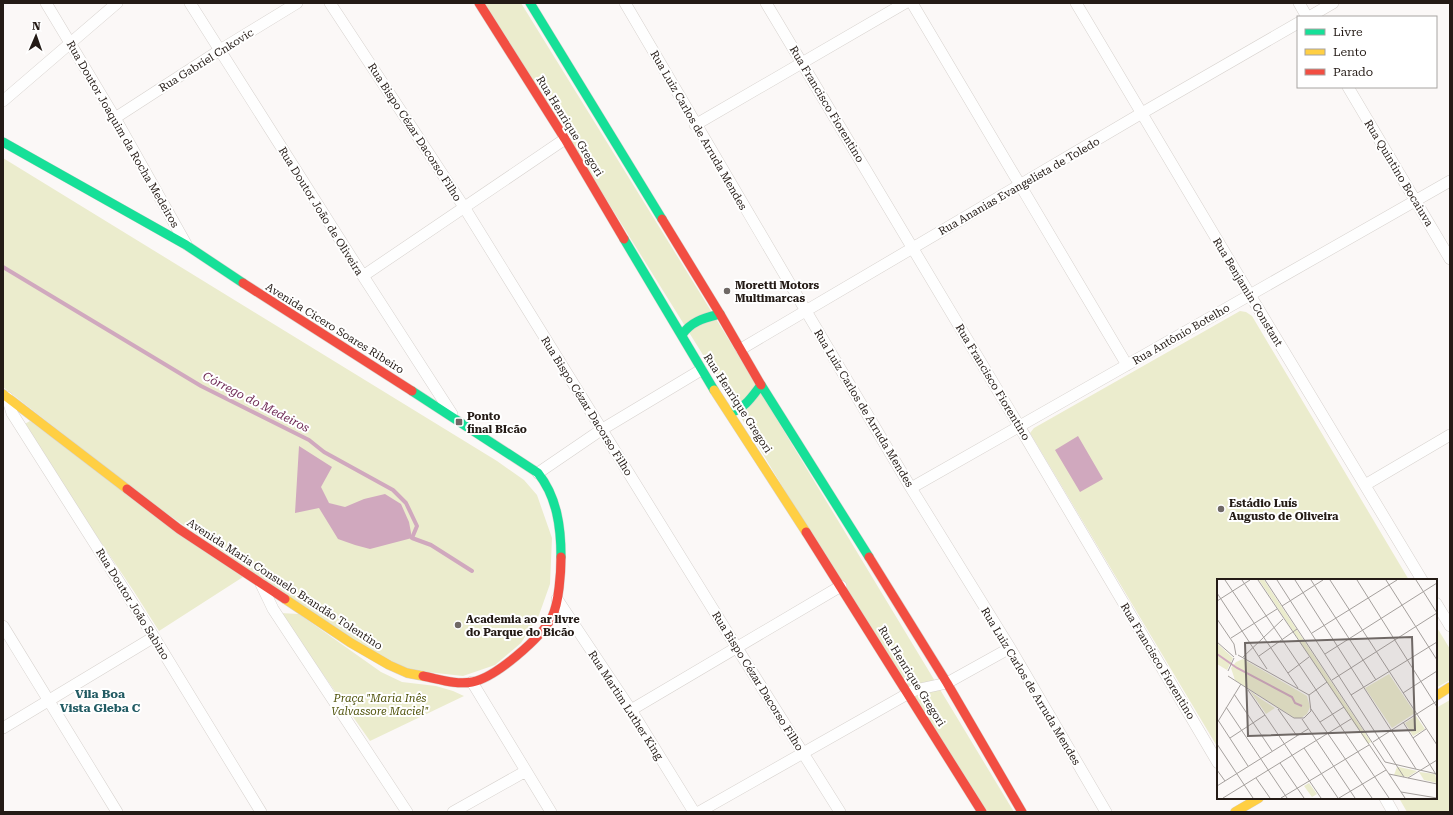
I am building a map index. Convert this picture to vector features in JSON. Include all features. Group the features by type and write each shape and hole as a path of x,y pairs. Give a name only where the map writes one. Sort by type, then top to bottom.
{"main road":[{"name":"Rua Henrique Gregori","path":"479,3 565,139 682,335 701,370 841,586 982,812"},
{"path":"530,3 720,314 761,385 947,683 1022,812"},
{"name":"Avenida Cicero Soares Ribeiro","path":"3,142 186,245 220,269 538,473 546,483 557,512 561,537 561,566 557,599"},
{"path":"682,335 685,328 692,322 720,314"},
{"path":"730,413 740,409 746,404 761,385"},
{"name":"Avenida Maria Consuelo Brandão Tolentino","path":"5,395 179,529 351,643 407,673 454,682 472,682 487,677 509,663 534,639 552,617 557,599"},
{"path":"1437,695 1450,688"},
{"path":"1241,807 1257,799"}],"street":[{"name":"Rua Doutor Joaquim da Rocha Medeiros","path":"46,3 115,118 186,245"},
{"path":"3,101 117,3"},
{"name":"Rua Doutor João de Oliveira","path":"190,3 454,418"},
{"name":"Rua Gabriel Cnkovic","path":"115,118 220,50 297,3"},
{"name":"Rua Bispo Cézar Dacorso Filho","path":"330,3 464,207 840,812"},
{"name":"Rua Luiz Carlos de Arruda Mendes","path":"625,3 911,488 1010,648 1106,812"},
{"name":"Rua Francisco Fiorentino","path":"766,3 1019,426 1217,761"},
{"path":"696,125 905,3"},
{"path":"912,3 1127,366"},
{"name":"Rua Benjamin Constant","path":"1076,3 1421,579"},
{"path":"1299,3 1307,16"},
{"path":"1310,16 1333,3"},
{"name":"Rua Ananias Evangelista de Toledo","path":"741,349 1297,24"},
{"name":"Rua Quintino Bocaiuva","path":"1349,88 1450,259"},
{"path":"363,276 565,139"},
{"name":"Rua Antônio Botelho","path":"911,488 1450,181"},
{"path":"538,473 602,430 701,370"},
{"name":"Rua Doutor João Sabino","path":"5,395 12,413 154,637 261,812"},
{"path":"1365,485 1450,435"},
{"path":"261,584 273,609 407,812"},
{"path":"631,710 841,586"},
{"name":"Rua Martim Luther King","path":"557,599 631,710 694,812"},
{"path":"1437,605 1450,626"},
{"path":"3,626 117,812"},
{"path":"3,728 154,637"},
{"path":"699,812 908,693 947,683 1010,648"},
{"path":"472,682 551,812"},
{"path":"453,812 526,771"},
{"path":"1386,799 1393,812"}],"green space":[{"path":"484,3 521,3 729,340 1014,812 977,812 718,379"},
{"path":"3,158 497,461 524,480 537,495 552,538 550,584 539,615 521,643 495,665 463,676 409,670 356,642 154,505 3,387"},
{"name":"Estádio Luís Augusto de Oliveira","path":"1240,311 1246,312 1252,316 1408,579 1217,579 1217,746 1030,433 1034,428"},
{"path":"30,421 243,577 159,631 26,431 23,425"},
{"name":"Praça \"Maria Inês Valvassore Maciel\"","path":"280,613 299,614 381,672 402,682 436,686 464,696 370,741"},
{"path":"1437,628 1450,649 1450,680 1437,687"},
{"path":"1450,700 1450,812 1407,812 1400,799 1437,799 1437,707"}],"shaded area":[{"path":"1078,436 1103,479 1080,492 1055,450"},
{"path":"299,446 332,467 321,487 329,503 345,507 364,499 385,494 401,504 409,522 412,538 370,549 338,539 319,508 295,513"}],"waterway":[{"name":"Córrego do Medeiros","path":"3,267 201,386 309,440 324,452 393,490 406,503 417,526 412,538 431,545 472,571"}],"traffic: fast":[{"path":"530,3 662,219"},
{"path":"3,142 186,245 243,283"},
{"path":"624,239 714,390"},
{"path":"682,335 694,323 720,314"},
{"path":"761,385 869,557"},
{"path":"730,413 736,411 744,405 761,385"},
{"path":"412,391 538,473 550,492 554,502 559,524 561,557"}],"traffic: slow":[{"path":"714,390 806,532"},
{"path":"3,394 127,489"},
{"path":"285,599 351,643 389,665 407,673 423,676"},
{"path":"1437,695 1450,687"},
{"path":"1235,812 1257,799"}],"traffic: jam":[{"path":"479,3 565,139 624,239"},
{"path":"662,219 761,385"},
{"path":"243,283 412,391"},
{"path":"127,489 179,529 285,599"},
{"path":"806,532 982,812"},
{"path":"423,676 454,682 472,682 493,673 528,646 552,617 558,596 561,557"},
{"path":"869,557 947,683 1022,812"}],"place":[{"name":"Moretti Motors Multimarcas","path":"727,291"},
{"name":"Ponto final BIcão","path":"459,422"},
{"name":"Estádio Luís Augusto de Oliveira","path":"1221,509"},
{"name":"Academia ao ar livre do Parque do Bicão","path":"458,625"}],"district":[{"name":"Vila Boa Vista Gleba C","path":"100,701"}]}
